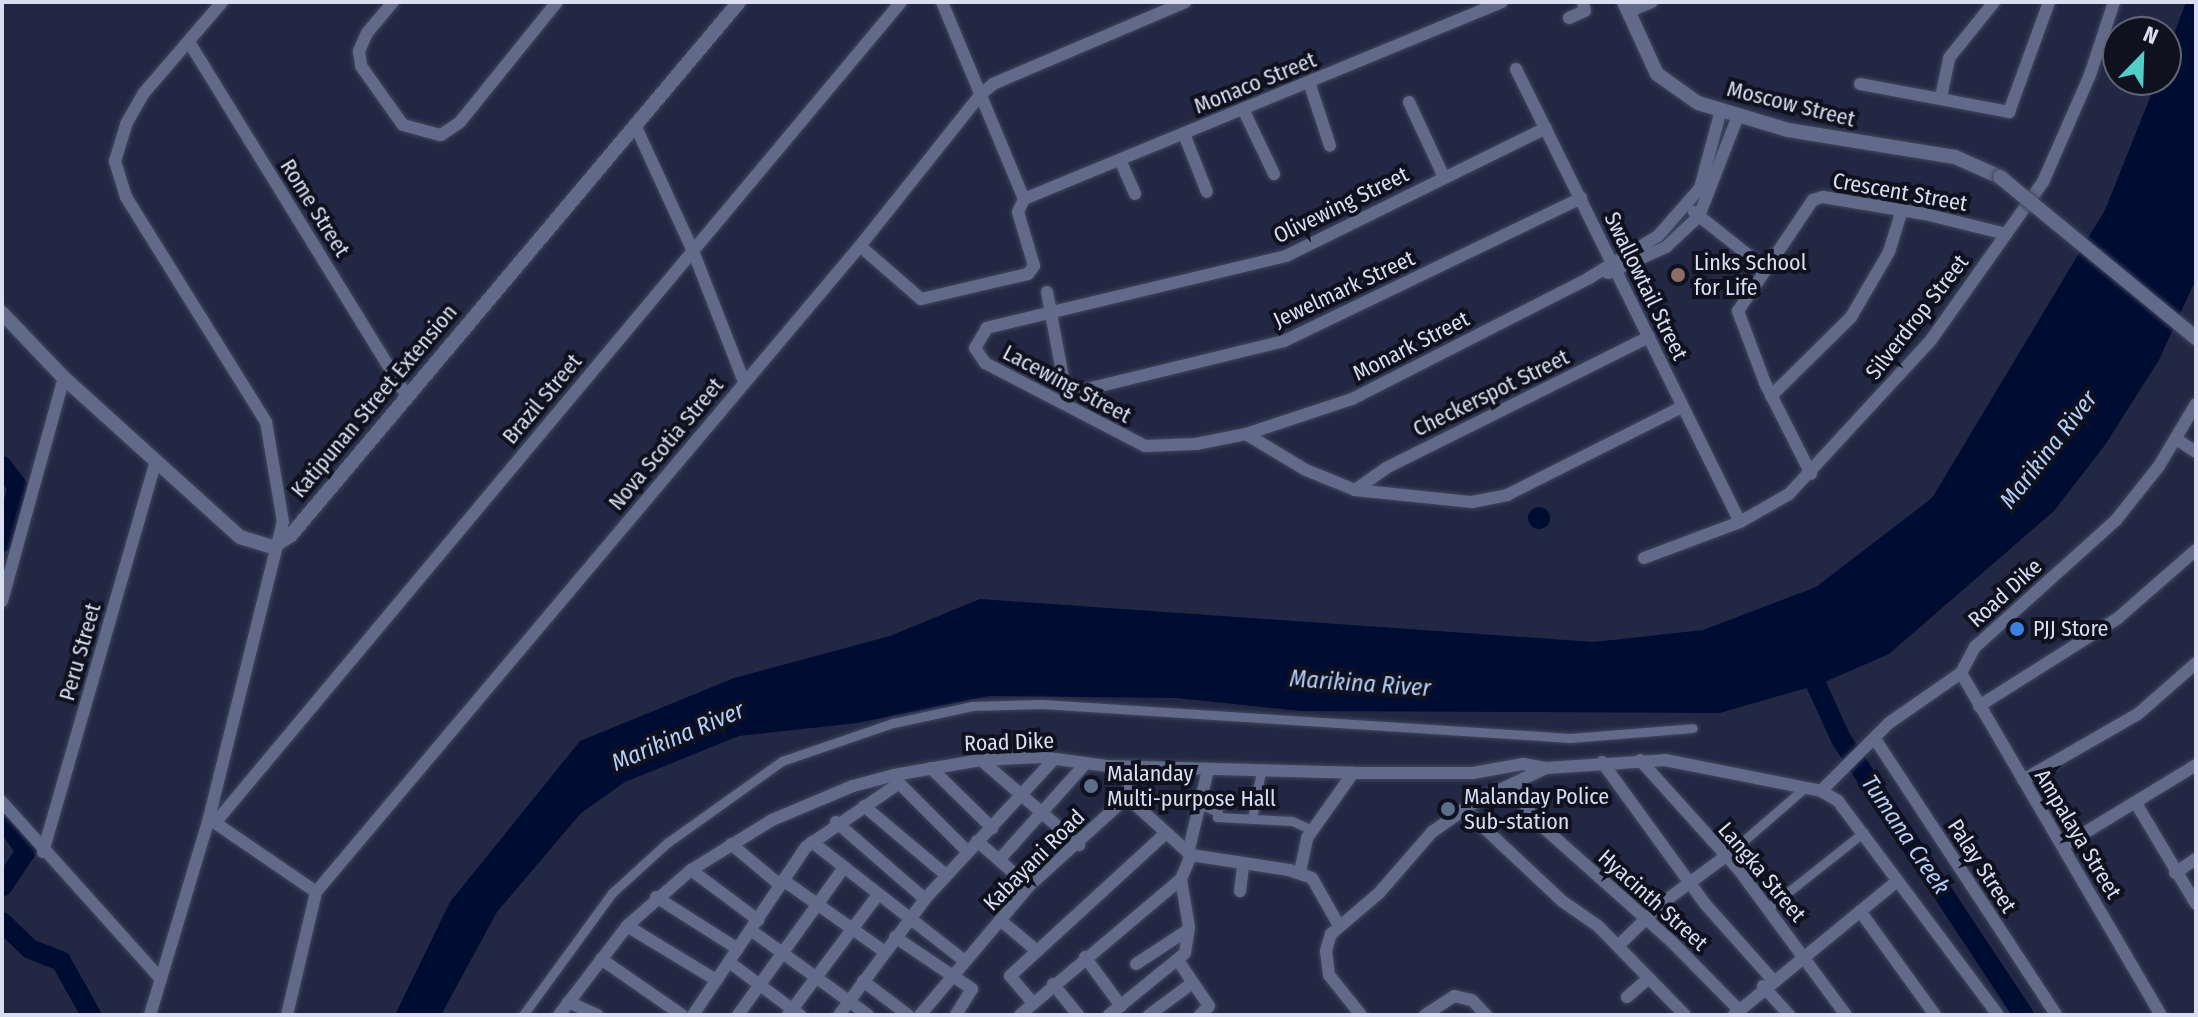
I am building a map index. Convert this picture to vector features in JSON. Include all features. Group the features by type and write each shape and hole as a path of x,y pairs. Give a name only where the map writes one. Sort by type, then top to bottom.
{"street":[{"path":"150,1015 212,820 280,543 282,512 266,422 119,179 115,161 126,124 143,94 222,2"},
{"path":"393,2 367,33 359,51 361,66 403,125 441,135 460,122 557,2"},
{"name":"Brazil Street","path":"212,820 901,2"},
{"path":"860,246 921,299 1028,274 1034,266 1018,212 1024,199 942,2"},
{"name":"Nova Scotia Street","path":"287,1015 316,892 860,246 980,95 993,84 1185,2"},
{"name":"Monaco Street","path":"1024,199 1502,2"},
{"path":"1569,18 1585,11 1583,2"},
{"path":"1626,7 1652,2"},
{"path":"1941,97 1949,58 1994,2"},
{"path":"1860,84 1941,97 1997,114 2009,112 2049,2"},
{"name":"Silverdrop Street","path":"1644,558 1740,522 1774,505 1811,474 1931,340 2043,182 2090,75 2114,2"},
{"name":"Katipunan Street Extension","path":"280,543 736,3"},
{"name":"Moscow Street","path":"1626,7 1657,74 1682,95 1738,116 1829,139 1955,157 2000,177 2196,338"},
{"name":"Rome Street","path":"189,42 407,396"},
{"name":"Swallowtail Street","path":"1516,69 1740,522"},
{"path":"1309,82 1330,146"},
{"path":"1409,102 1444,177"},
{"path":"1243,109 1274,174"},
{"name":"Monark Street","path":"1662,242 1688,207 1716,141 1721,110"},
{"name":"Monark Street","path":"1246,434 1352,399 1662,242 1699,216 1738,116"},
{"path":"635,125 693,251 744,382"},
{"name":"Olivewing Street","path":"1052,314 1286,256 1546,128"},
{"path":"1184,134 1207,192"},
{"path":"1120,160 1135,194"},
{"name":"Crescent Street","path":"1811,474 1771,396 1738,320 1741,304 1813,200 1823,197 1902,210 2006,234"},
{"name":"Jewelmark Street","path":"1067,400 1284,341 1581,198"},
{"path":"1688,207 1766,269"},
{"path":"1771,396 1851,317 1889,252 1902,210"},
{"path":"1047,292 1067,400"},
{"path":"2,313 64,378 155,463 248,542 265,547 280,543"},
{"name":"Lacewing Street","path":"1052,314 987,328 975,348 985,363 1067,400 1145,446 1196,444 1246,434"},
{"name":"Checkerspot Street","path":"1355,490 1386,468 1649,337"},
{"path":"2,601 64,378"},
{"name":"Road Dike","path":"1821,791 1889,723 1961,673 1975,647 2116,520 2176,439 2196,404"},
{"path":"1246,434 1292,463 1355,490 1472,502 1507,495 1682,407"},
{"path":"2176,439 2196,452"},
{"name":"Peru Street","path":"43,852 155,463"},
{"path":"1979,706 2118,618 2196,550"},
{"path":"2023,780 2138,714 2196,663"},
{"name":"Ampalaya Street","path":"1961,673 2161,1015"},
{"path":"523,1015 612,893 667,843 782,761 893,723 972,706 1042,704 1570,738 1693,728"},
{"name":"Palay Street","path":"1870,744 2056,1015"},
{"path":"839,1015 925,899 1054,759"},
{"name":"Road Dike","path":"559,1015 627,926 656,897 731,844 853,786 981,760 1054,759 1208,770 1353,773 1473,773 1523,764 1546,768"},
{"path":"981,760 1025,793 1079,845"},
{"path":"1361,1015 1329,975 1327,946 1338,924 1372,901 1424,839 1464,809 1546,768 1640,760 1679,761 1801,791 1821,791 1838,801 1998,1015"},
{"name":"Langka Street","path":"1640,760 1726,856 1805,954 1846,1015"},
{"path":"1602,762 1789,1015"},
{"path":"999,860 1046,813 1086,763"},
{"path":"2063,846 2137,805 2196,765"},
{"name":"Kabayani Road","path":"920,1015 1029,886 1079,845 1127,797 1136,766"},
{"path":"931,768 992,828"},
{"path":"1109,1015 1179,962 1188,930 1181,879 1202,805 1208,770"},
{"path":"1252,819 1261,771"},
{"path":"1300,872 1312,830 1353,773"},
{"path":"693,1015 812,842 896,779 972,846 999,860 1029,886"},
{"name":"Hyacinth Street","path":"1512,784 1534,819 1551,829 1581,863 1647,919 1739,1010 1754,1015"},
{"path":"1618,946 1801,791"},
{"path":"1127,797 1189,854 1300,872 1320,885 1338,924"},
{"path":"2,802 43,852 160,978"},
{"path":"1202,805 1218,812 1217,817 1292,821 1312,830"},
{"path":"2137,805 2196,904"},
{"path":"864,806 946,875"},
{"path":"1464,809 1618,946 1685,1015"},
{"path":"212,820 316,892"},
{"path":"836,822 925,899"},
{"path":"1768,908 1864,832"},
{"path":"1032,1002 1009,978 1166,833"},
{"path":"812,842 908,921 965,961"},
{"path":"731,844 885,952"},
{"path":"2175,873 2196,859"},
{"path":"1240,891 1243,865"},
{"path":"738,1015 815,903 843,869"},
{"path":"691,870 782,952 868,1015"},
{"path":"1020,1015 1181,879"},
{"path":"1739,1010 1768,983 1897,881"},
{"path":"729,962 793,1013 850,926 877,896"},
{"path":"656,897 738,949"},
{"path":"1860,911 1935,1015"},
{"path":"1000,920 1036,950"},
{"path":"627,926 716,980"},
{"path":"1136,964 1188,930"},
{"path":"895,937 973,992 956,1015"},
{"path":"1085,957 1126,1002 1147,1015 1191,984"},
{"path":"601,959 682,1015"},
{"path":"1179,962 1205,1011"},
{"path":"1627,997 1649,978"},
{"path":"863,981 908,1015"},
{"path":"1053,984 1078,1015"},
{"path":"1425,1015 1454,996 1472,1000 1486,1015"},
{"path":"568,1002 597,1015"}],"water":[{"name":"Marikina River","path":"2186,2 2196,2 2196,279 2159,360 2105,445 2054,511 1889,654 1820,684 1720,713 1301,711 1176,698 990,696 857,723 739,736 625,782 581,813 497,912 441,1015 395,1015 450,902 580,741 734,678 890,636 980,599 1594,642 1703,630 1816,587 1932,498 2105,210 2151,96 2182,96 2181,16"},
{"path":"1539,507 1550,518 1539,529 1528,518"}],"waterway":[{"path":"2,466 18,487 2,542"},
{"name":"Tumana Creek","path":"1806,662 1841,739 2024,1015"},
{"path":"2,817 26,851 2,887"},
{"path":"2,922 30,949 61,961 91,1015"}],"place":[{"name":"Links School for Life","path":"1678,275"},
{"name":"PJJ Store","path":"2017,629"},
{"name":"Malanday Multi-purpose Hall","path":"1091,786"},
{"name":"Malanday Police Sub-station","path":"1448,809"}]}
